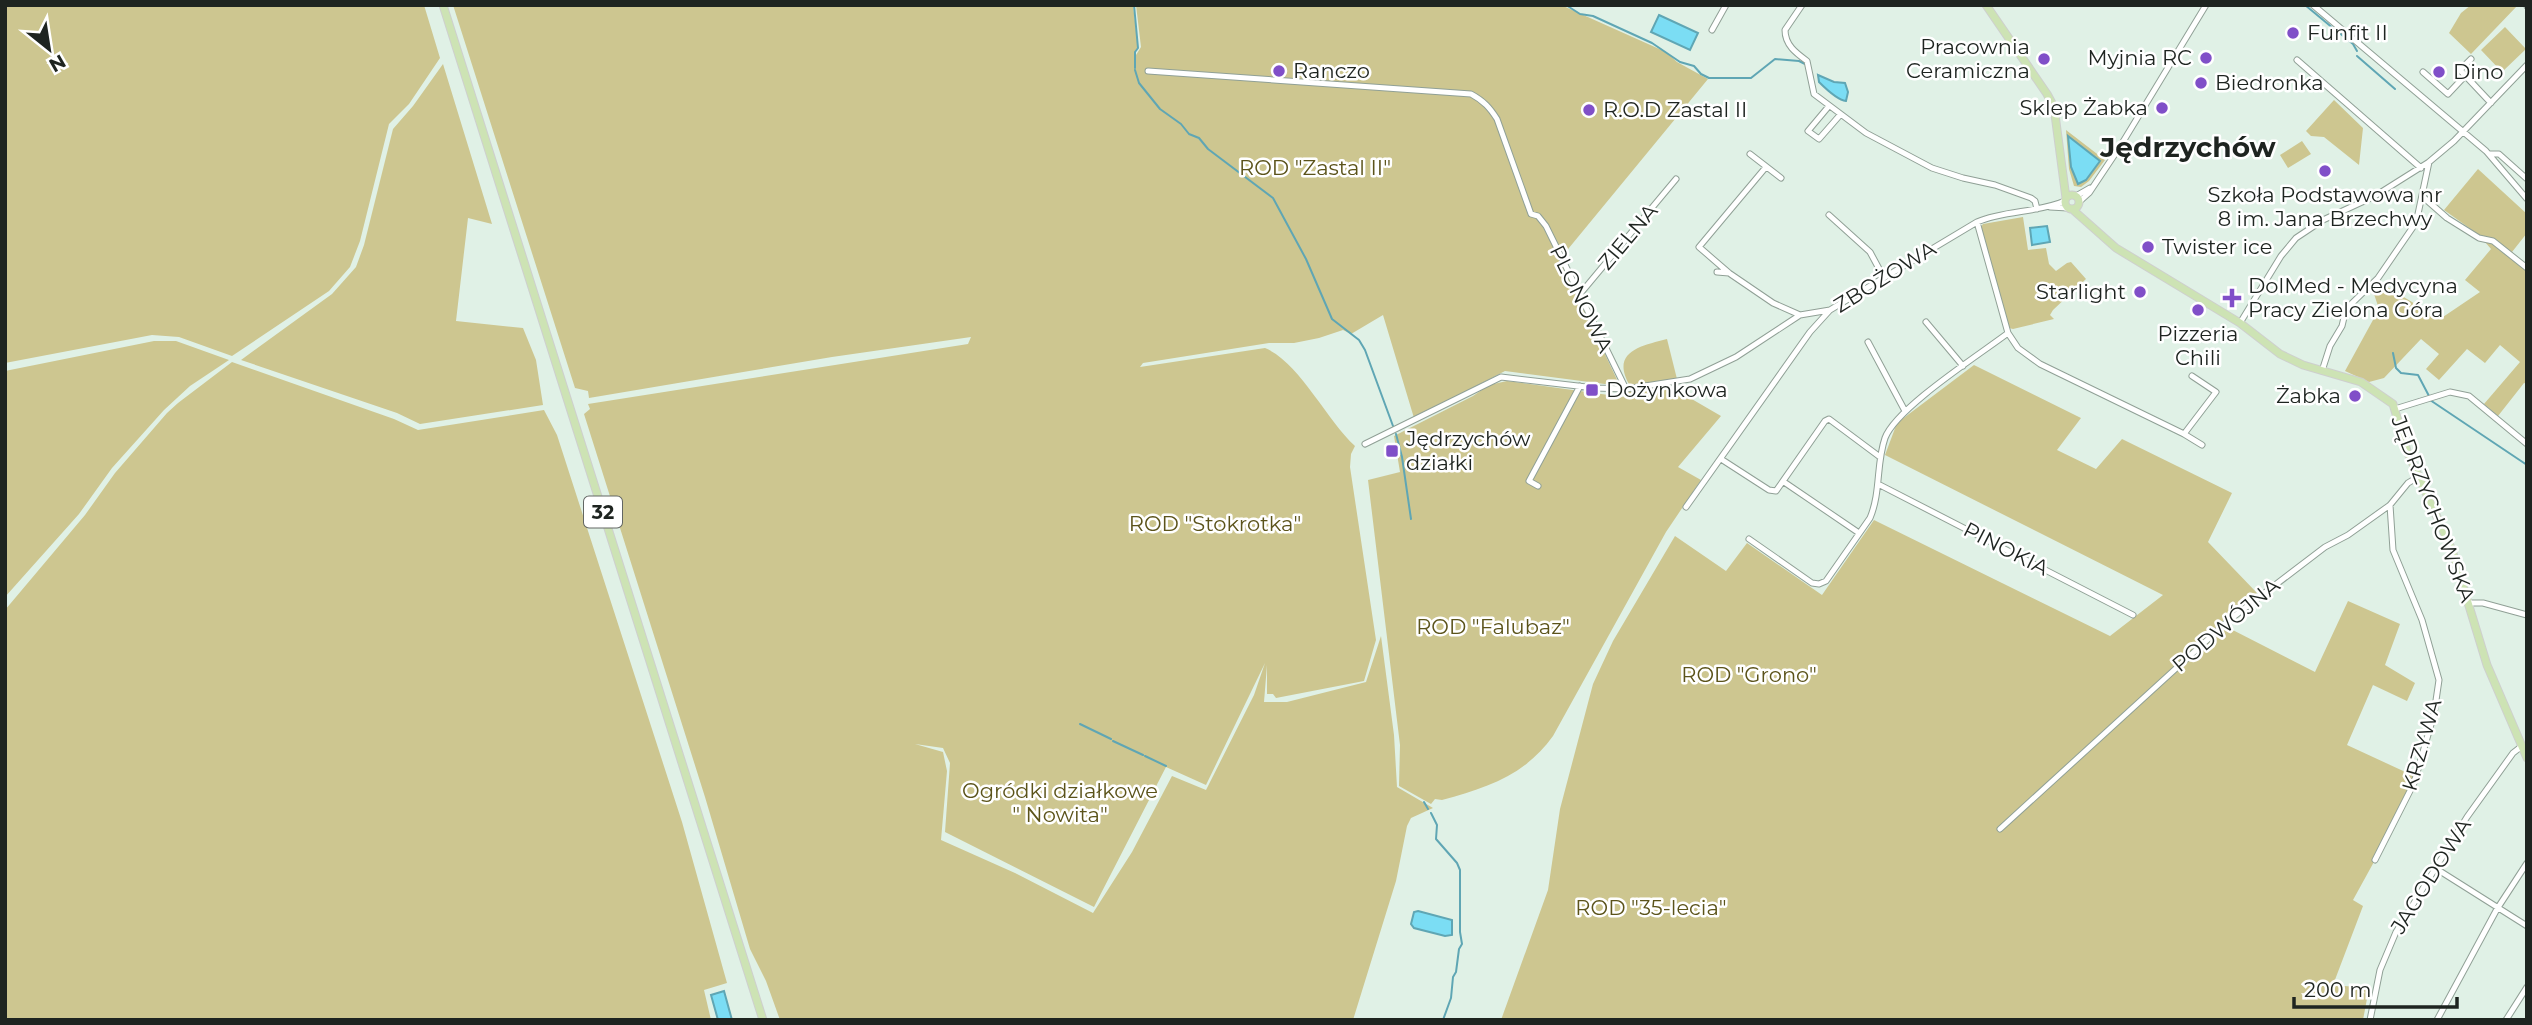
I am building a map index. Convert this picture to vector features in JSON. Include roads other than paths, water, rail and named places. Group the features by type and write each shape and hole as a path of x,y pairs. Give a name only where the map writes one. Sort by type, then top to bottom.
{"main road":[{"name":"32","path":"443,5 763,1020"},
{"name":"JĘDRZYCHOWSKA","path":"1986,5 2051,100 2058,125 2064,181 2072,202 2085,219 2116,248 2239,323 2280,354 2322,371 2361,382 2389,400 2395,409 2407,451 2452,550 2487,665 2527,758"}],"street":[{"path":"1712,30 1726,5"},
{"path":"1790,5 1800,8 1785,30 1786,40 1794,51 1807,61 1814,94 1867,133 1932,167 2031,198 2037,209"},
{"path":"2072,202 2089,193 2206,5"},
{"path":"2313,5 2490,154 2527,199"},
{"path":"2471,58 2459,71 2491,103"},
{"path":"2297,60 2421,167"},
{"path":"2239,323 2281,256 2297,238 2313,225 2370,199 2429,162 2527,65"},
{"name":"PLONOWA","path":"1148,71 1471,94 1490,107 1497,120 1531,214 1538,216 1546,226 1626,389"},
{"path":"2423,72 2448,94 2464,77"},
{"path":"1829,106 1808,131 1819,139 1840,115"},
{"path":"1750,154 1781,178"},
{"path":"2490,154 2499,154 2527,179"},
{"path":"2322,371 2330,345 2342,326 2346,309 2378,278 2413,226 2429,162"},
{"path":"1766,167 1699,247 1729,273 1773,303 1800,315"},
{"name":"ZIELNA","path":"1580,294 1676,179"},
{"path":"2422,196 2448,218 2477,237 2493,241 2527,268"},
{"name":"ZBOŻOWA","path":"1686,507 1810,332 1830,310 1977,222 2072,202"},
{"path":"1829,215 1870,252 1884,278"},
{"path":"1977,222 2008,333 2018,348 2040,364 2202,445"},
{"path":"1717,272 1729,273"},
{"path":"1365,444 1501,377 1626,389 1700,376 1745,352 1800,315 1830,310"},
{"path":"1927,322 1963,366"},
{"path":"1749,540 1812,583 1826,581 1874,508 1880,457 1889,427 1905,411 2008,333"},
{"path":"1868,342 1905,411"},
{"path":"2184,434 2216,392 2192,376"},
{"path":"1538,486 1529,481 1580,386"},
{"path":"2395,409 2450,392 2460,393 2469,397 2527,444"},
{"path":"1721,459 1769,490 1776,491 1827,419 1834,420 1880,457"},
{"name":"PODWÓJNA","path":"2000,830 2238,612 2325,547 2348,535 2390,505 2408,483 2418,477"},
{"path":"1784,482 1859,533"},
{"name":"PINOKIA","path":"1878,484 2133,615"},
{"name":"KRZYWA","path":"2375,860 2414,783 2434,714 2438,685 2438,675 2426,632 2393,551 2390,505"},
{"path":"2469,603 2485,604 2527,615"},
{"name":"JAGODOWA","path":"2370,1020 2380,970 2390,944 2474,807 2513,753 2522,746"},
{"path":"2437,1020 2497,909 2527,863"},
{"path":"2435,868 2527,926"},
{"path":"2506,1020 2527,987"}],"water":[{"path":"1659,15 1698,33 1690,50 1651,32"},
{"path":"1818,75 1834,82 1845,83 1848,92 1846,101 1825,88 1819,82"},
{"path":"2068,136 2100,161 2086,180 2078,184 2071,167"},
{"path":"2047,226 2050,242 2032,245 2030,228"},
{"path":"1414,912 1452,920 1452,935 1445,936 1414,928 1411,924"},
{"path":"724,991 732,1020 718,1020 711,995"}],"waterway":[{"path":"1134,5 1138,48 1135,52 1135,68"},
{"path":"1566,5 1580,14 1593,16 1652,43 1680,62 1694,66 1709,78 1751,78 1775,59 1805,64"},
{"path":"2305,5 2334,29"},
{"path":"2337,31 2353,44 2357,51"},
{"path":"2357,56 2395,89"},
{"path":"1135,70 1139,83 1160,109 1273,198 1306,259 1332,319 1359,340 1365,350 1393,426"},
{"path":"2393,353 2396,368 2401,373 2418,375 2429,396"},
{"path":"2430,400 2527,465"},
{"path":"1396,434 1411,519"},
{"path":"1080,724 1111,739"},
{"path":"1113,741 1143,755"},
{"path":"1145,756 1166,766"},
{"path":"1424,802 1428,809"},
{"path":"1431,813 1437,825 1436,839 1460,870 1462,944 1453,977 1451,998 1443,1020"}],"place":[{"name":"Funfit II","path":"2293,33"},
{"name":"Myjnia RC","path":"2206,58"},
{"name":"Pracownia Ceramiczna","path":"2044,59"},
{"name":"Ranczo","path":"1279,71"},
{"name":"Dino","path":"2439,72"},
{"name":"Biedronka","path":"2201,83"},
{"name":"Sklep Żabka","path":"2162,108"},
{"name":"R.O.D Zastal II","path":"1589,110"},
{"name":"Szkoła Podstawowa nr 8 im. Jana Brzechwy","path":"2325,171"},
{"name":"Twister ice","path":"2148,247"},
{"name":"Starlight","path":"2140,292"},
{"name":"DolMed - Medycyna Pracy Zielona Góra","path":"2232,298"},
{"name":"Pizzeria Chili","path":"2198,310"},
{"name":"Dożynkowa","path":"1592,390"},
{"name":"Żabka","path":"2355,396"},
{"name":"Jędrzychów działki","path":"1392,451"}],"district":[{"name":"Jędrzychów","path":"2188,147"}],"park label":[{"name":"ROD \"Zastal II\"","path":"1315,168"},
{"name":"ROD \"Stokrotka\"","path":"1215,524"},
{"name":"ROD \"Falubaz\"","path":"1493,627"},
{"name":"ROD \"Grono\"","path":"1749,675"},
{"name":"Ogródki działkowe \" Nowita\"","path":"1060,803"},
{"name":"ROD \"35-lecia\"","path":"1651,908"}]}
